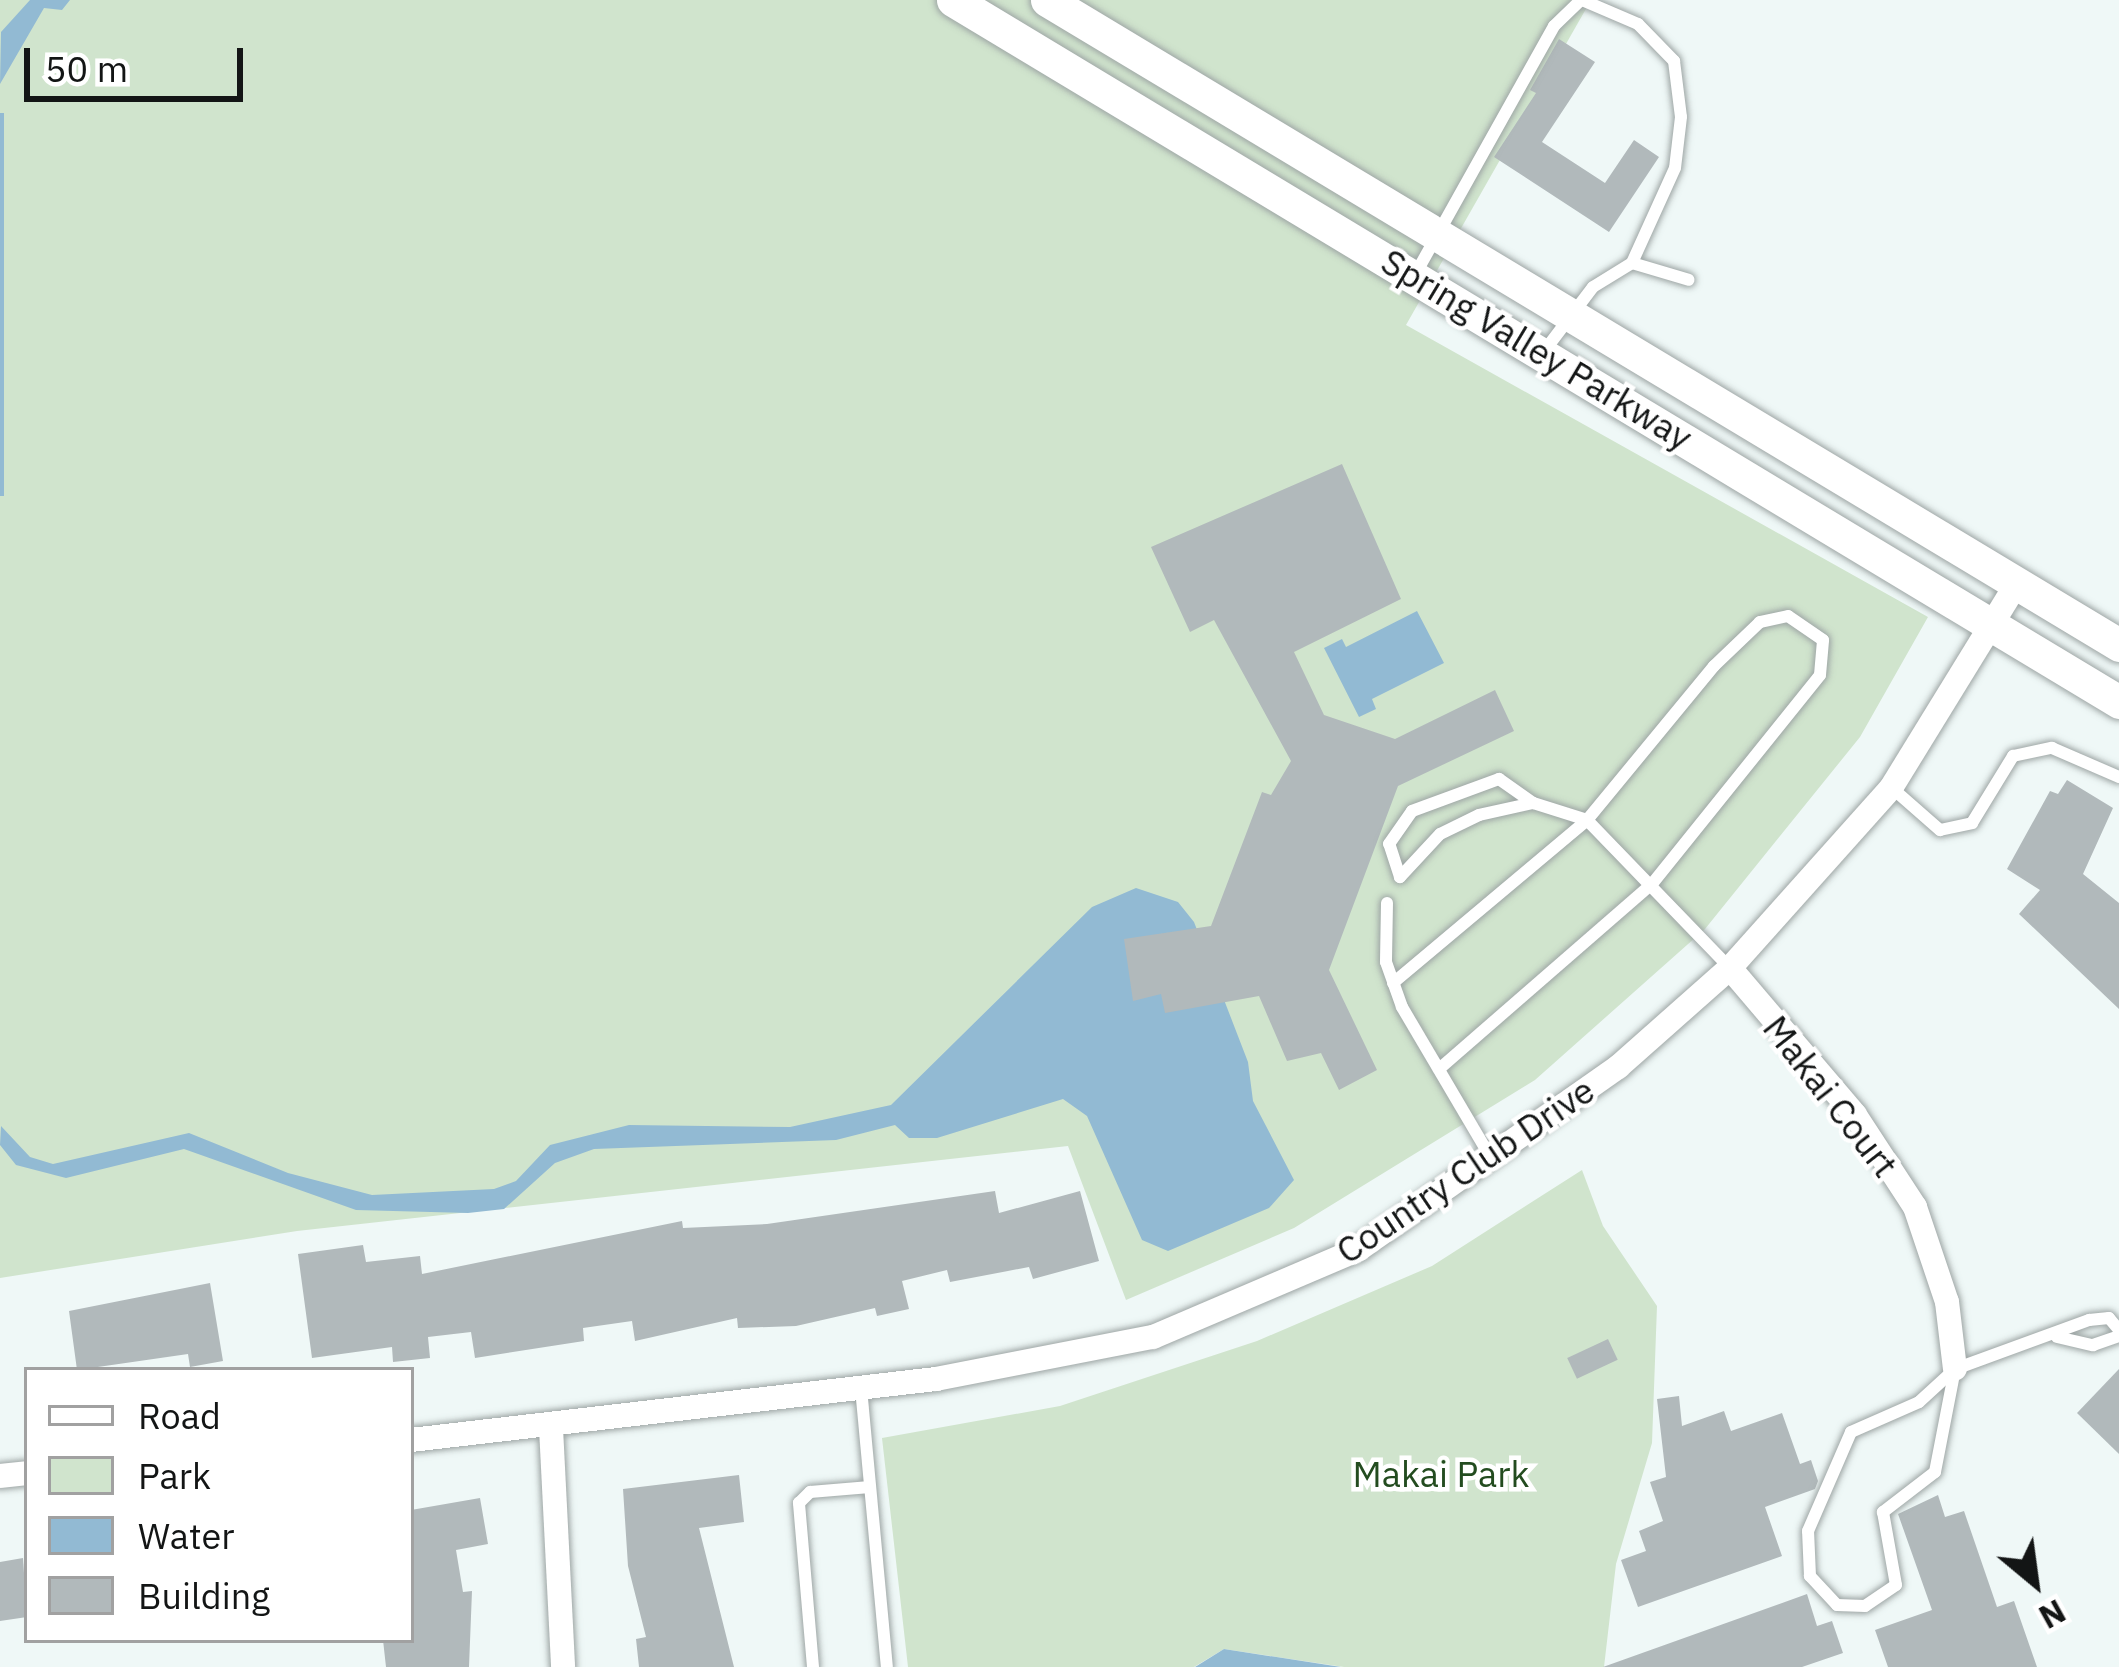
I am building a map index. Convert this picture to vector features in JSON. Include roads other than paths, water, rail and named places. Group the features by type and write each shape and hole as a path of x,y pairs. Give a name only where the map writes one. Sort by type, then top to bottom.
{"street":[{"name":"Spring Valley Parkway","path":"953,0 2119,702"},
{"name":"Spring Valley Parkway","path":"1047,0 2119,645"},
{"name":"Country Club Drive","path":"414,1440 551,1428 861,1388 1153,1337 1359,1249 1492,1161 1618,1067 1730,968 1891,788 2017,583"},
{"name":"Makai Court","path":"1730,968 1855,1115 1915,1207 1947,1302 1955,1369"},
{"path":"551,1428 562,1667"}],"lane":[{"path":"1415,274 1554,26 1582,0 1638,24 1674,61 1681,116 1675,168 1631,263 1593,286 1541,355"},
{"path":"1631,263 1689,280"},
{"path":"1393,983 1587,820 1714,665 1760,622 1789,616 1823,640 1820,675 1652,884 1439,1069"},
{"path":"1891,788 1940,830 1972,823 2013,756 2052,748 2119,778"},
{"path":"1533,803 1479,814 1440,834 1400,877 1389,844 1426,804 1499,778 1533,803 1587,820 1730,968"},
{"path":"1387,903 1393,983 1492,1161"},
{"path":"1955,1369 1935,1472 1883,1512 1896,1585 1865,1606 1838,1605 1810,1576 1808,1531 1835,1483 1846,1437 1918,1402 1955,1369 2057,1337 2103,1317 2119,1333 2093,1345 2057,1337"},
{"path":"861,1388 887,1667"},
{"path":"813,1667 799,1503 810,1492 870,1487"}],"water":[{"path":"30,0 70,0 62,10 44,8 0,84 1,32"},
{"path":"0,113 4,113 4,496 0,496"},
{"path":"1417,611 1444,663 1372,699 1376,709 1359,717 1324,648 1342,639 1346,647"},
{"path":"1136,888 1178,902 1194,922 1248,1062 1253,1101 1294,1180 1269,1208 1168,1251 1142,1240 1087,1116 1063,1099 937,1138 909,1138 895,1125 836,1140 594,1149 555,1163 504,1209 468,1213 356,1210 184,1149 66,1178 16,1165 0,1145 1,1126 30,1157 53,1164 189,1133 288,1173 372,1195 494,1189 516,1181 550,1145 629,1125 790,1127 891,1105 1092,907"},
{"path":"1224,1649 1341,1667 1195,1667"}],"park label":[{"name":"Makai Park","path":"1441,1474"}]}
